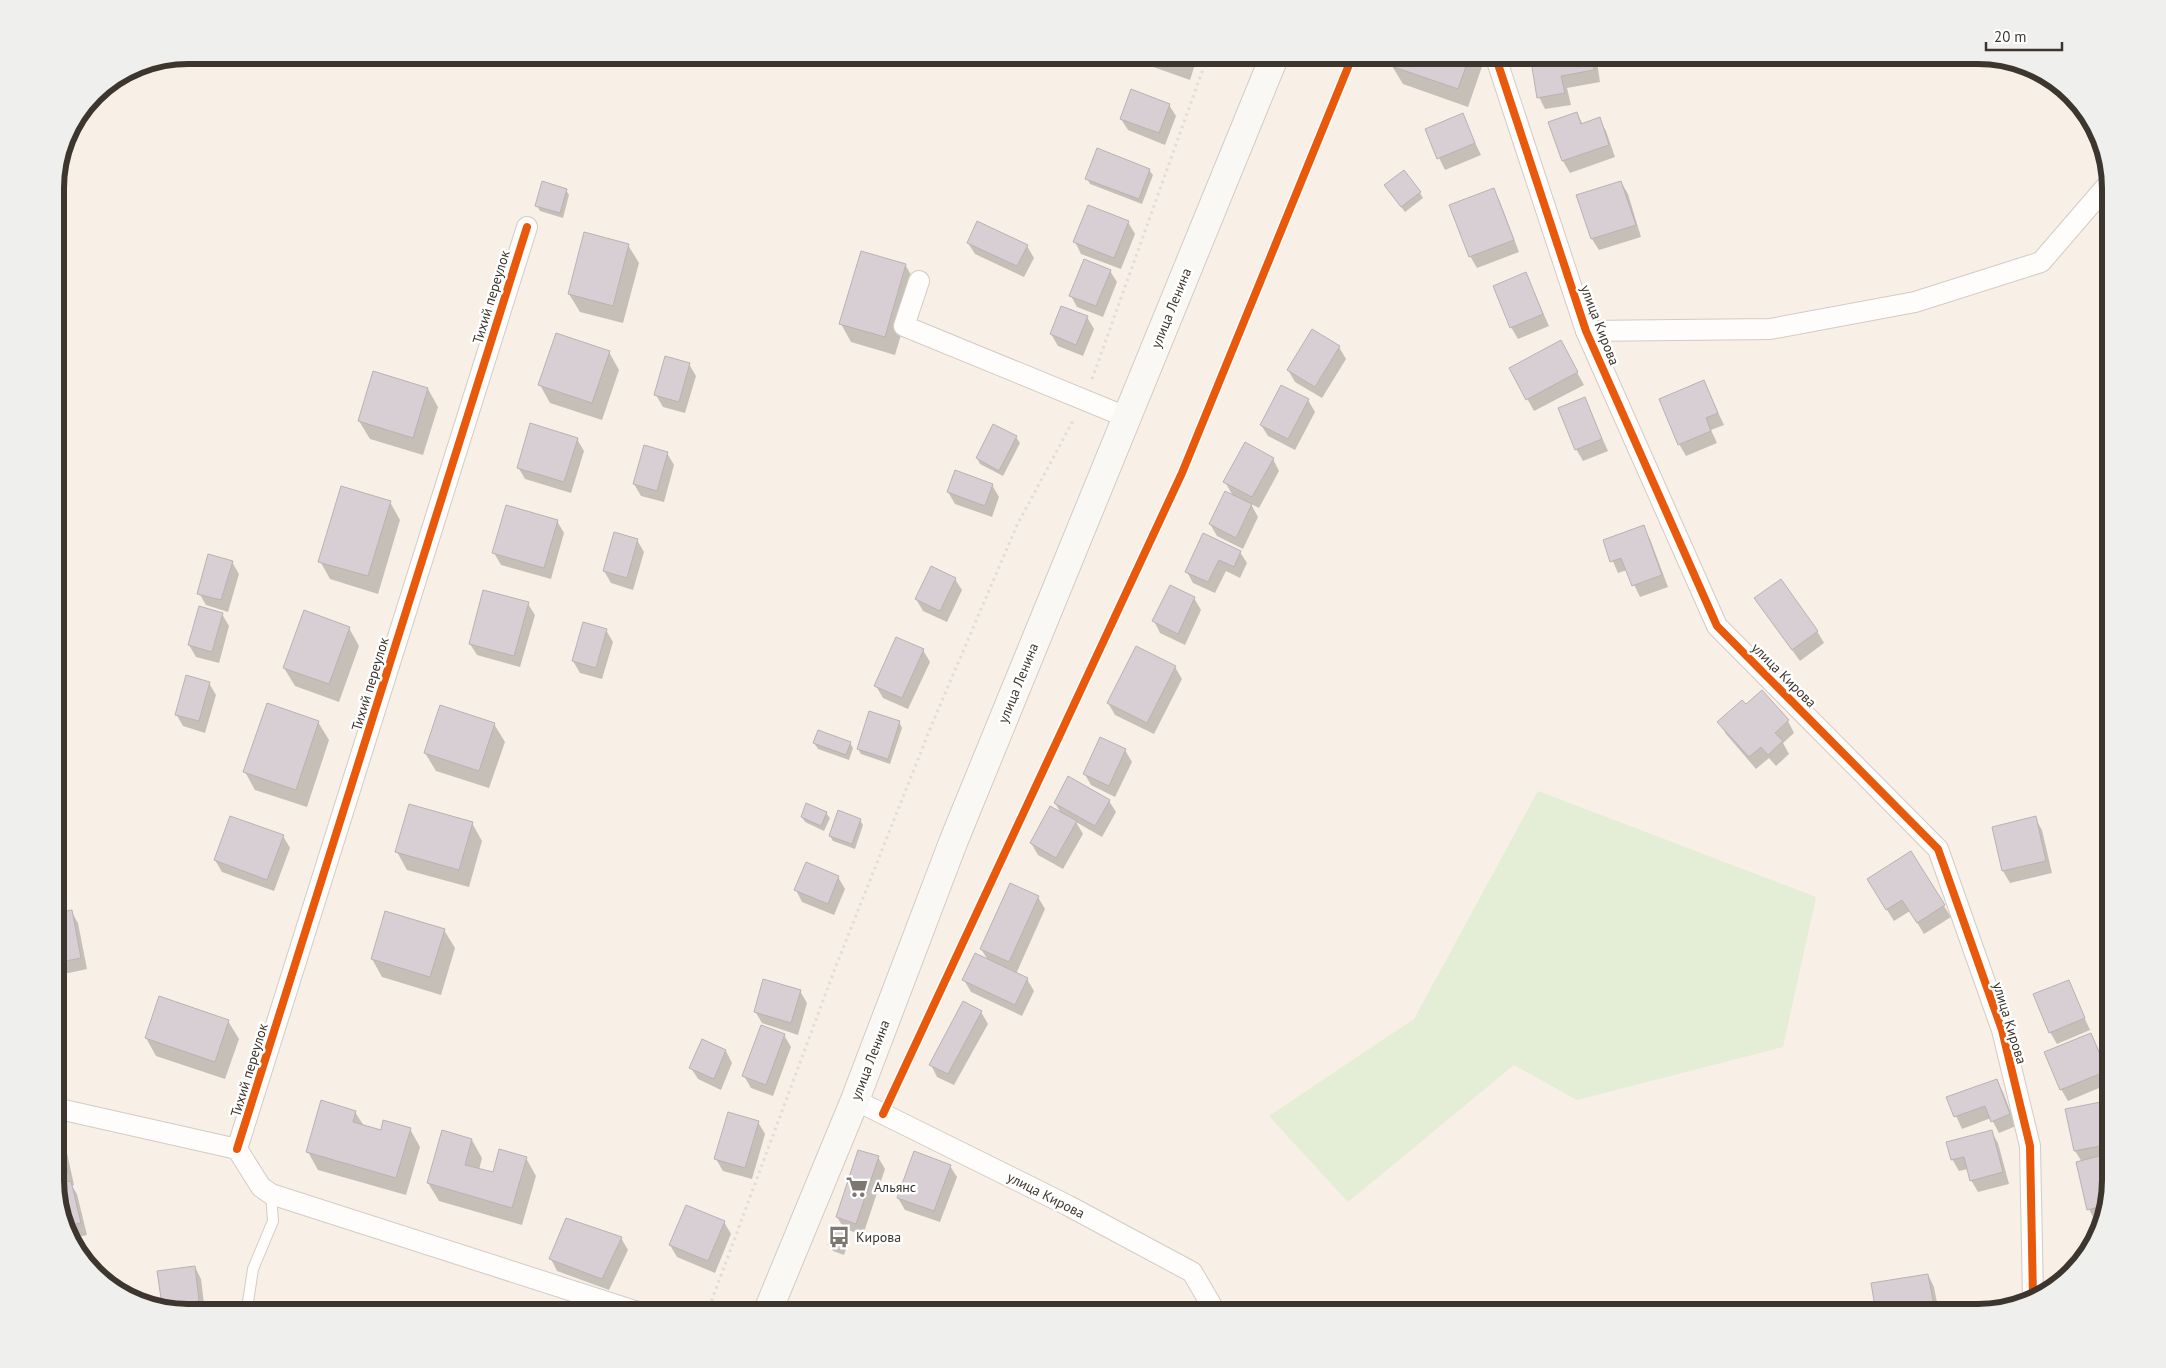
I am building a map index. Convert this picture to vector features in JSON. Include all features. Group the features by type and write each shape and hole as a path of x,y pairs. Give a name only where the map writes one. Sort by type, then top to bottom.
{"main road":[{"name":"улица Ленина","path":"771,1304 855,1100 954,840 1271,64"}],"street":[{"name":"улица Кирова","path":"1498,64 1586,331 1717,626 1938,848 2002,1030 2030,1146 2033,1292"},
{"path":"1586,331 1770,329 1915,302 2041,262 2102,191"},
{"name":"Тихий переулок","path":"237,1148 527,227"},
{"path":"919,280 904,326 1126,417"},
{"name":"улица Кирова","path":"855,1100 1067,1205 1192,1272 1211,1304"},
{"path":"64,1110 237,1148 261,1187 271,1194 613,1304"}],"lane":[{"path":"248,1304 253,1269 273,1221 271,1194"}],"path":[{"path":"709,1304 834,971 932,724 1016,525 1084,400 1205,64"}],"green space":[{"path":"1538,791 1816,897 1783,1047 1577,1100 1514,1065 1348,1202 1269,1116 1414,1019"}],"building":[{"path":"1392,64 1467,64 1458,89 1391,66"},
{"path":"1531,64 1593,64 1594,70 1561,76 1565,93 1537,98"},
{"path":"1131,89 1170,104 1159,133 1120,119"},
{"path":"1577,112 1581,124 1600,117 1609,145 1562,161 1548,122"},
{"path":"1463,113 1475,143 1437,159 1425,129"},
{"path":"1097,148 1150,169 1139,199 1085,179"},
{"path":"1404,170 1421,192 1401,207 1384,185"},
{"path":"542,181 567,189 560,213 535,206"},
{"path":"1621,181 1636,225 1591,239 1576,195"},
{"path":"1494,188 1514,240 1469,257 1449,205"},
{"path":"1088,205 1129,221 1114,258 1073,242"},
{"path":"977,221 1028,245 1017,266 967,243"},
{"path":"584,232 629,244 613,306 568,294"},
{"path":"861,251 906,264 885,337 839,324"},
{"path":"1084,259 1111,270 1096,306 1069,296"},
{"path":"1526,272 1543,314 1510,328 1493,286"},
{"path":"1061,306 1088,316 1076,345 1050,334"},
{"path":"1312,329 1340,346 1315,387 1287,370"},
{"path":"556,333 610,351 592,403 538,385"},
{"path":"1561,340 1578,372 1526,400 1509,368"},
{"path":"665,356 690,363 679,402 654,395"},
{"path":"373,371 428,388 413,438 358,421"},
{"path":"1704,380 1718,413 1706,418 1711,431 1678,445 1659,399"},
{"path":"1281,385 1309,399 1288,439 1260,425"},
{"path":"1585,397 1602,439 1575,450 1558,408"},
{"path":"530,423 578,438 564,482 517,468"},
{"path":"993,424 1017,436 999,471 976,458"},
{"path":"1245,442 1274,458 1252,497 1223,482"},
{"path":"644,445 668,452 657,491 633,484"},
{"path":"955,470 993,484 985,506 947,492"},
{"path":"341,486 391,501 368,576 318,562"},
{"path":"1225,491 1252,504 1236,538 1209,524"},
{"path":"506,505 558,520 544,568 492,553"},
{"path":"1644,525 1662,575 1632,586 1621,558 1610,562 1603,540"},
{"path":"614,532 638,539 627,578 603,571"},
{"path":"1203,533 1241,551 1234,567 1219,560 1208,582 1185,572"},
{"path":"208,554 233,561 221,600 197,594"},
{"path":"931,566 956,578 940,611 915,599"},
{"path":"1781,579 1818,631 1792,650 1754,598"},
{"path":"1170,585 1195,597 1178,634 1152,621"},
{"path":"483,590 529,602 514,656 469,644"},
{"path":"199,606 223,613 212,652 188,645"},
{"path":"304,610 350,627 329,684 283,668"},
{"path":"583,622 607,629 596,668 572,661"},
{"path":"896,637 924,649 902,698 874,686"},
{"path":"1136,646 1176,666 1147,723 1107,703"},
{"path":"186,675 210,682 199,721 175,715"},
{"path":"1762,690 1789,720 1775,733 1783,741 1768,755 1761,747 1749,757 1717,722 1742,700 1746,704"},
{"path":"267,703 319,721 296,790 243,772"},
{"path":"440,705 495,723 479,771 424,753"},
{"path":"869,711 900,721 888,759 857,749"},
{"path":"818,730 851,742 846,755 813,743"},
{"path":"1100,737 1126,749 1109,786 1083,774"},
{"path":"1068,776 1110,800 1095,826 1054,803"},
{"path":"806,803 827,812 821,826 801,817"},
{"path":"409,804 473,822 459,870 395,852"},
{"path":"1050,806 1077,821 1056,858 1030,843"},
{"path":"838,810 861,819 852,844 829,836"},
{"path":"230,816 284,835 267,880 214,860"},
{"path":"2036,816 2046,861 2002,871 1992,827"},
{"path":"1911,851 1945,905 1917,923 1902,900 1886,910 1867,879"},
{"path":"806,862 839,876 828,904 794,890"},
{"path":"1010,883 1039,896 1009,962 980,949"},
{"path":"72,910 81,958 64,961 64,911"},
{"path":"385,911 445,929 430,977 371,959"},
{"path":"975,953 1028,978 1015,1005 962,980"},
{"path":"763,979 801,990 791,1023 754,1012"},
{"path":"2069,980 2085,1018 2049,1033 2033,994"},
{"path":"159,996 229,1020 215,1062 145,1038"},
{"path":"963,1001 982,1011 948,1074 929,1065"},
{"path":"761,1025 785,1034 766,1085 742,1076"},
{"path":"2091,1033 2102,1059 2102,1073 2060,1090 2044,1052"},
{"path":"702,1039 726,1050 714,1079 689,1068"},
{"path":"1997,1079 2010,1114 1991,1122 1985,1106 1954,1117 1946,1097"},
{"path":"321,1100 356,1111 353,1122 381,1130 383,1120 411,1128 396,1178 306,1152"},
{"path":"2102,1102 2102,1146 2074,1151 2065,1109"},
{"path":"728,1112 759,1121 745,1168 714,1159"},
{"path":"442,1130 472,1139 465,1165 493,1172 499,1149 527,1157 512,1208 427,1183"},
{"path":"1992,1130 2003,1172 1970,1181 1964,1157 1951,1160 1946,1142"},
{"name":"Альянс","path":"858,1150 879,1156 856,1224 836,1217"},
{"path":"914,1151 951,1165 934,1211 897,1198"},
{"path":"64,1154 68,1173 64,1174"},
{"path":"2102,1155 2099,1207 2087,1210 2076,1162"},
{"path":"71,1181 81,1223 72,1225 66,1204 64,1182"},
{"path":"686,1205 725,1221 708,1261 669,1245"},
{"path":"566,1218 622,1237 602,1279 549,1259"},
{"path":"835,1226 848,1231 841,1250 828,1245"},
{"path":"195,1266 199,1301 177,1303 161,1301 157,1271"},
{"path":"1928,1274 1934,1304 1874,1304 1871,1283"}],"cycle path":[{"path":"883,1114 1182,473 1349,64"},
{"path":"1498,64 1586,331 1717,626 1938,849 2002,1030 2030,1146 2033,1292"},
{"path":"237,1149 527,227"}],"place":[{"name":"Альянс","path":"857,1187"},
{"name":"Кирова","path":"839,1237"}]}
